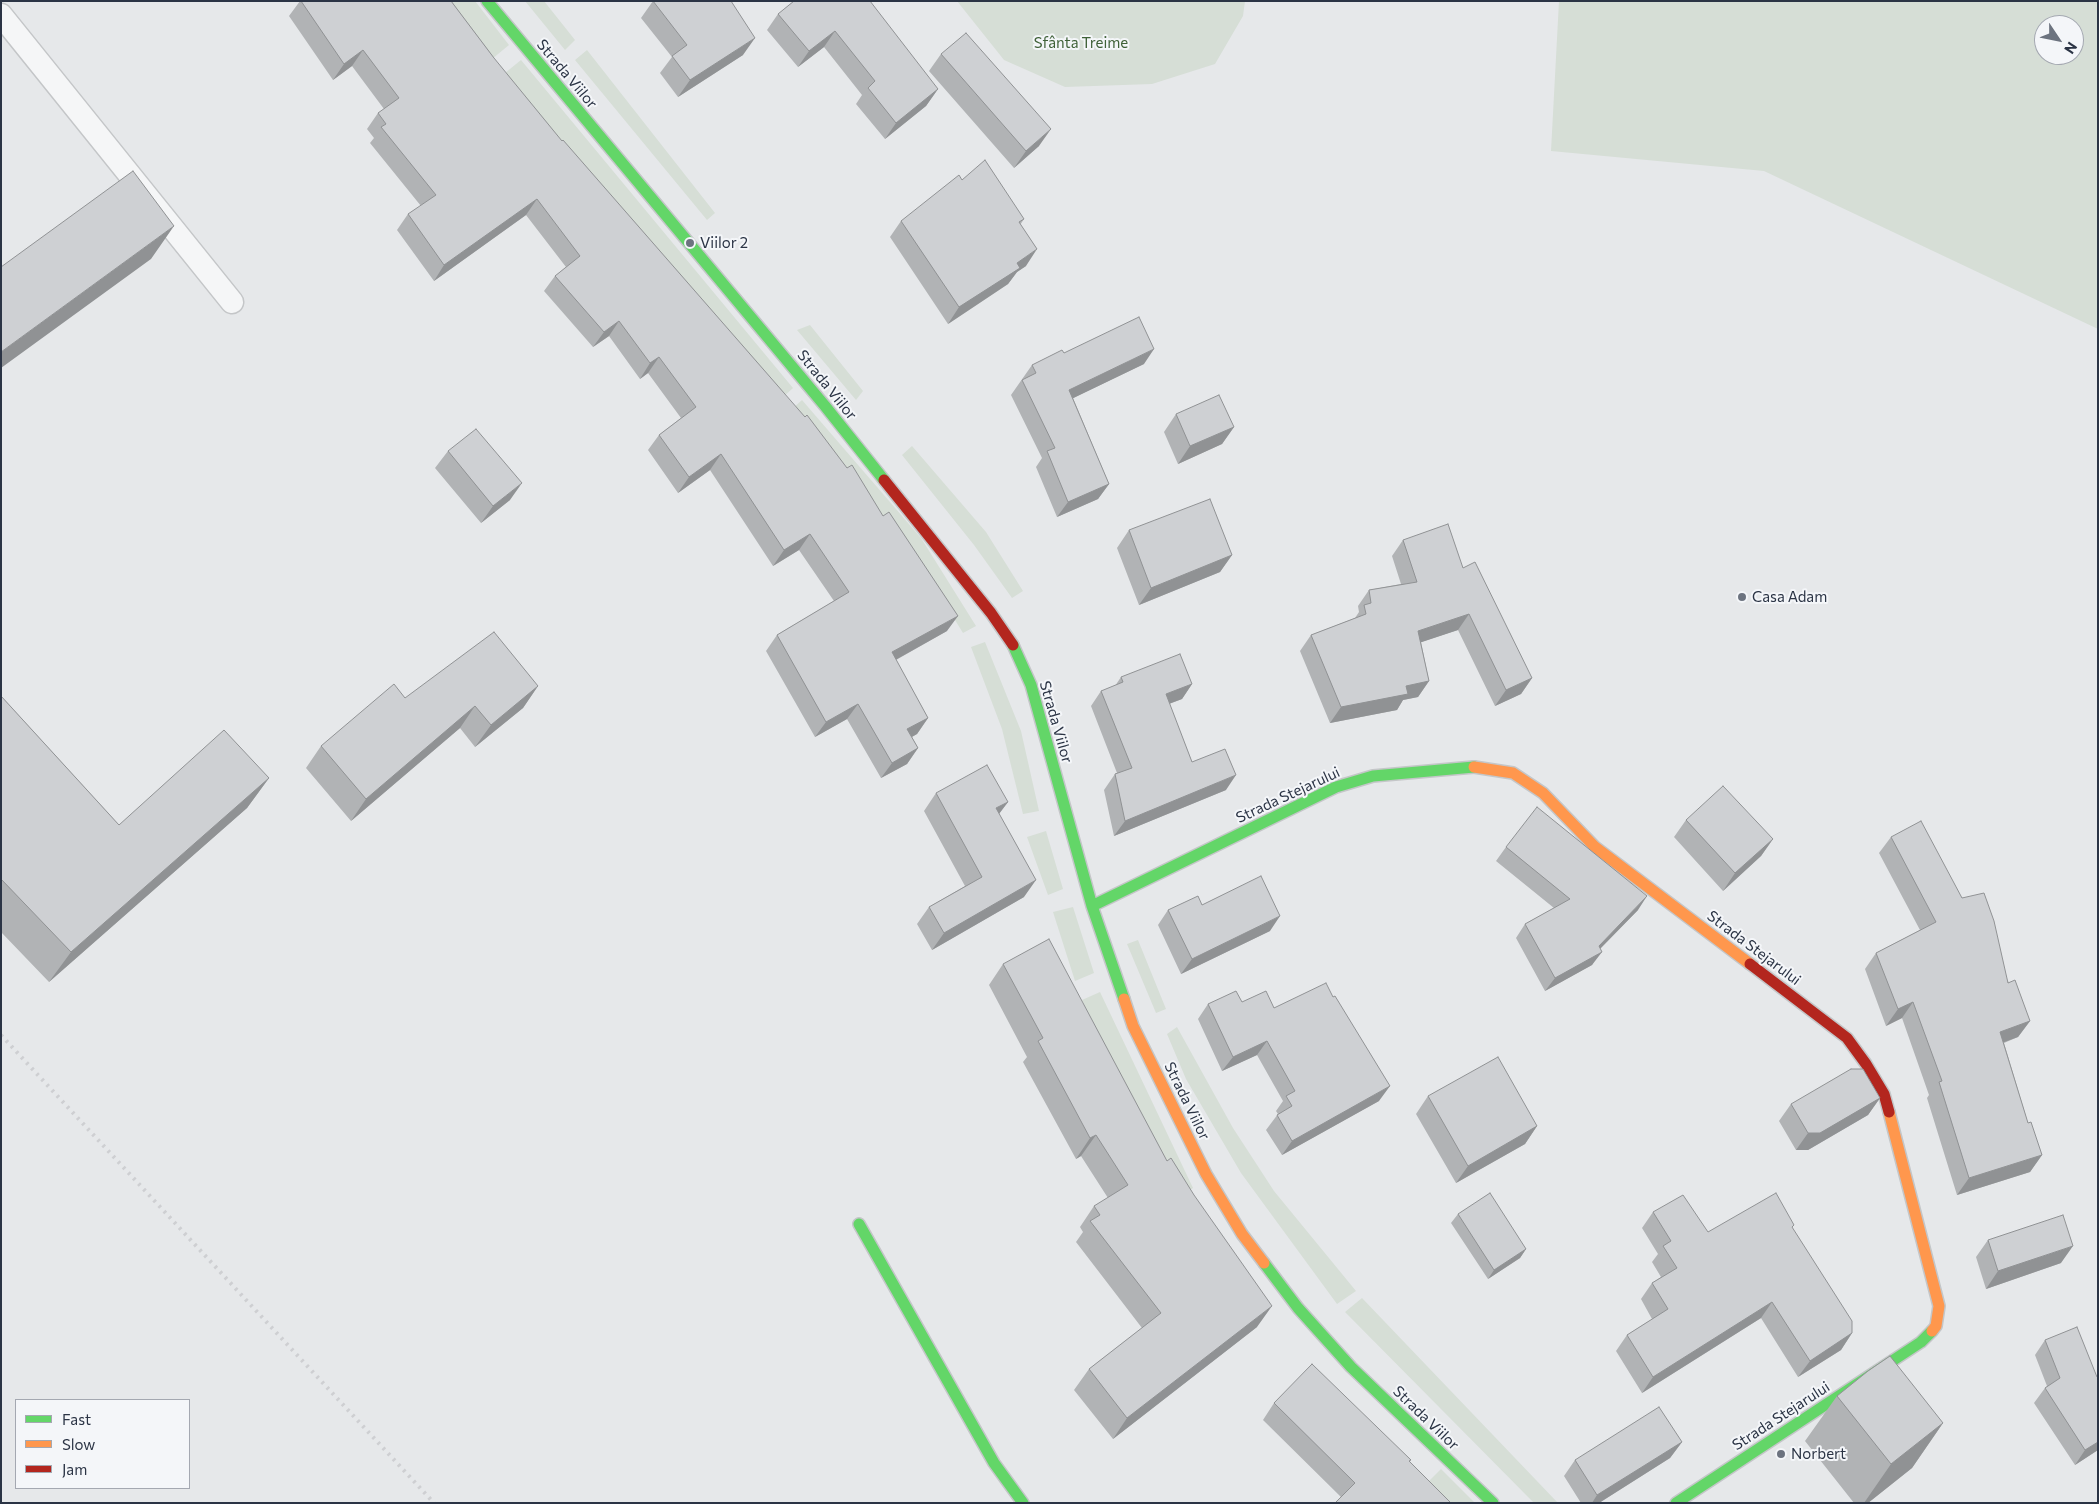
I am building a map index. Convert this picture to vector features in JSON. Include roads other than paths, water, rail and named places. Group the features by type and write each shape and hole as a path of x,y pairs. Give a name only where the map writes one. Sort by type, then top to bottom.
{"street":[{"name":"Strada Viilor","path":"487,1 825,406 996,620 1012,644 1031,685 1092,906 1133,1026 1206,1174 1242,1234 1298,1308 1351,1367 1493,1503"},
{"name":"Strada Stejarului","path":"1092,906 1336,787 1373,776 1469,766 1513,773 1543,793 1595,847 1847,1038 1866,1064 1884,1094 1940,1306 1936,1326 1920,1342 1676,1503"},
{"path":"859,1224 994,1463 1023,1503"}],"lane":[{"path":"1,14 232,302"}],"railway":[{"path":"1,1035 434,1503"}],"place":[{"name":"Viilor 2","path":"690,243"},
{"name":"Casa Adam","path":"1742,597"},
{"name":"Norbert","path":"1781,1454"}],"park label":[{"name":"Sfânta Treime","path":"1081,43"}]}
